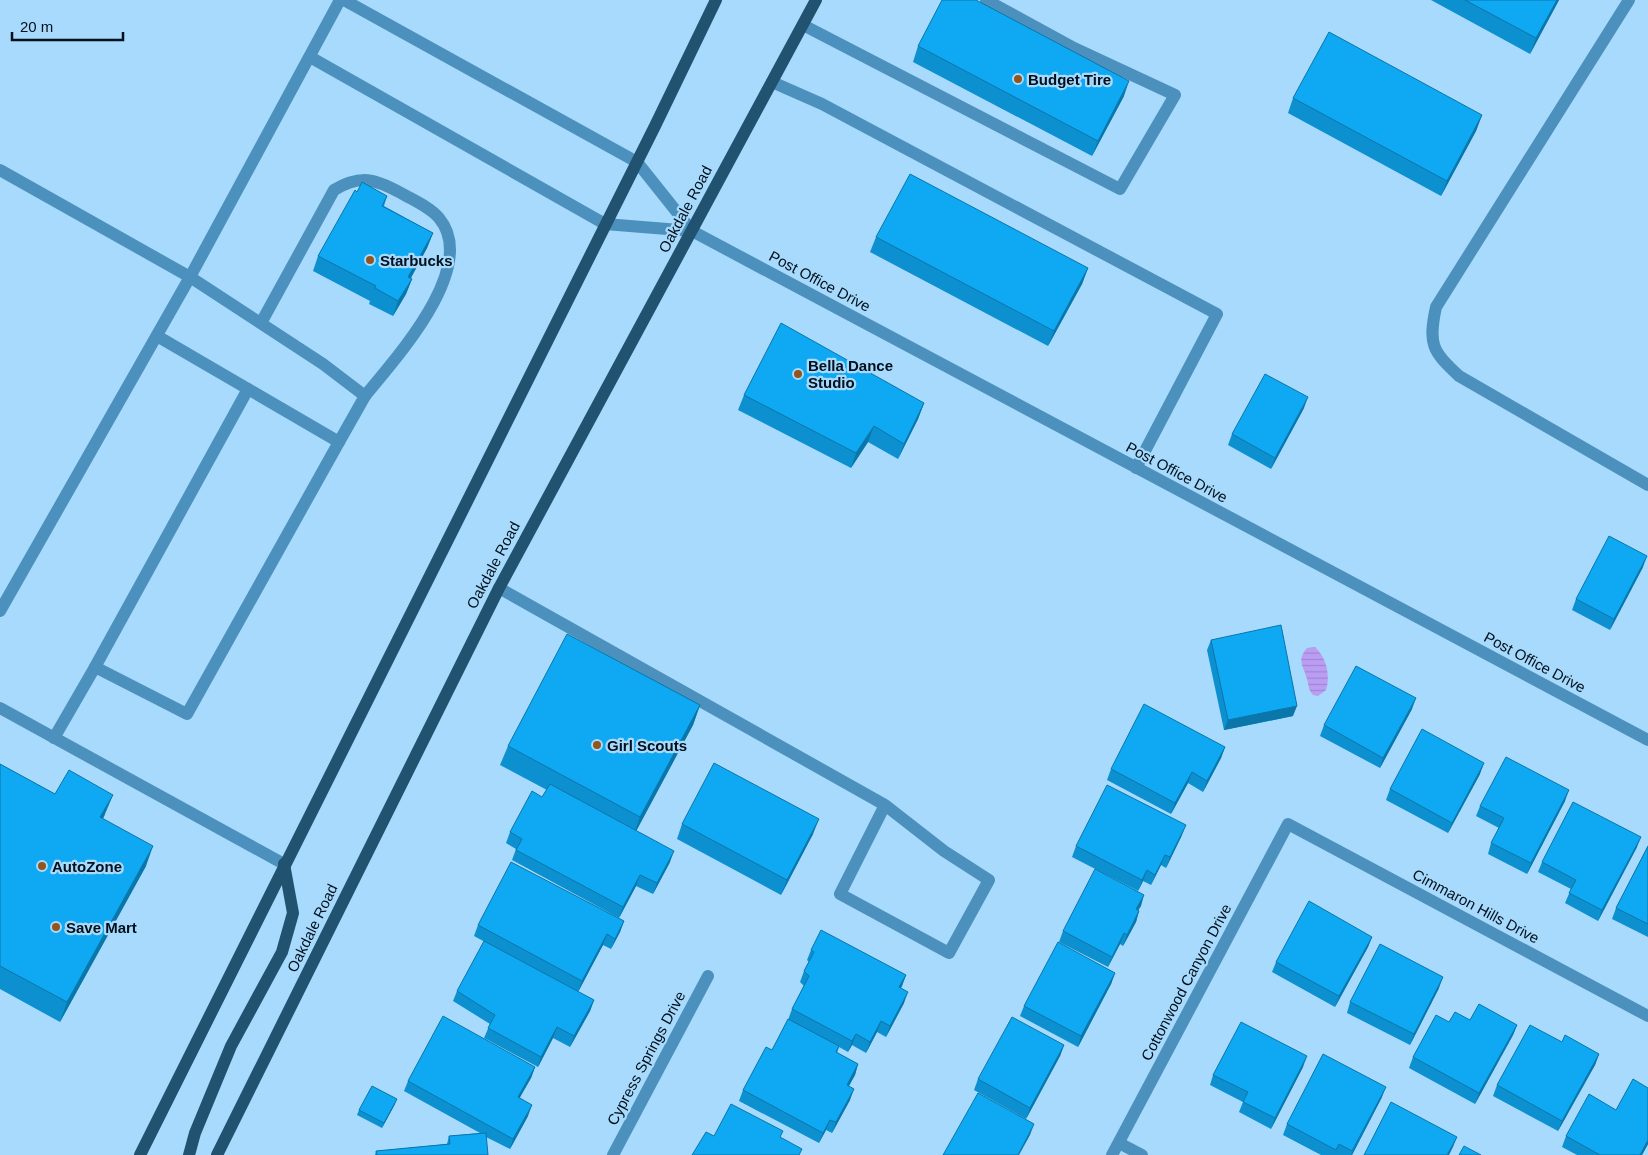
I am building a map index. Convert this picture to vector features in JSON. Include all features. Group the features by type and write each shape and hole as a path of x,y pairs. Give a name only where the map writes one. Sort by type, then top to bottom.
{"main road":[{"path":"140,1155 284,864 605,224 638,162 716,0"},
{"name":"Oakdale Road","path":"217,1155 499,588 816,0"},
{"path":"189,1155 195,1134 231,1046 282,952 293,914 284,864"}],"street":[{"path":"0,611 190,277 340,0"},
{"path":"344,0 638,162 692,232"},
{"path":"803,25 1120,189 1175,95 1074,48 986,0"},
{"path":"1629,0 1436,307 1430,333 1438,356 1459,376 1648,485"},
{"path":"310,57 605,224 692,232"},
{"path":"772,82 822,104 1217,314 1136,468"},
{"path":"0,170 190,277 324,364 365,396"},
{"path":"95,668 187,714 365,396 424,319 450,259 449,236 439,218 424,206 384,184 367,178 344,184 334,190 261,323"},
{"name":"Post Office Drive","path":"692,232 1648,740"},
{"path":"157,336 339,442"},
{"path":"54,738 95,668 248,389"},
{"path":"499,588 885,805 944,851 989,880 949,953 840,894 885,805"},
{"path":"0,708 284,864"},
{"name":"Cimmaron Hills Drive","path":"1288,824 1648,1016"},
{"name":"Cottonwood Canyon Drive","path":"1112,1155 1288,824"},
{"name":"Cypress Springs Drive","path":"613,1155 708,976"},
{"path":"1119,1142 1142,1155"}],"shaded area":[{"path":"1315,647 1325,661 1328,673 1326,690 1318,696 1313,695 1310,691 1301,660 1307,648"}],"building":[{"name":"Budget Tire","path":"942,0 976,0 1129,81 1098,141 918,46"},
{"path":"1465,0 1557,0 1536,38"},
{"path":"1329,32 1482,115 1447,181 1293,98"},
{"path":"910,174 1088,268 1054,331 876,237"},
{"name":"Starbucks","path":"362,182 387,196 382,206 433,233 408,277 412,279 398,301 375,288 376,286 318,256 355,190 357,192"},
{"name":"Bella Dance Studio","path":"781,323 924,403 904,444 874,426 856,453 744,395"},
{"path":"1265,374 1308,397 1275,458 1232,434"},
{"path":"1609,536 1647,556 1614,619 1576,599"},
{"path":"1281,625 1297,706 1228,720 1211,640"},
{"name":"Girl Scouts","path":"567,634 700,705 640,817 508,746"},
{"path":"1356,666 1416,698 1383,758 1324,725"},
{"path":"1144,704 1225,747 1207,781 1192,772 1175,803 1111,769"},
{"path":"1422,729 1484,763 1452,823 1390,789"},
{"path":"1506,757 1569,790 1531,863 1491,843 1504,818 1480,806"},
{"path":"714,763 819,819 787,880 682,824"},
{"name":"Save Mart","path":"0,764 55,794 69,770 113,795 100,817 153,846 67,1002 0,966"},
{"path":"550,784 674,851 657,883 640,875 623,907 516,850 522,839 510,832 532,791 542,797"},
{"path":"1107,785 1186,825 1170,857 1165,855 1155,875 1147,870 1142,880 1076,846"},
{"path":"1573,802 1641,837 1602,910 1569,893 1576,880 1542,862"},
{"path":"1648,846 1648,924 1616,908"},
{"path":"511,862 624,921 615,939 607,934 582,981 478,925"},
{"path":"1095,869 1144,895 1136,909 1139,911 1127,935 1124,933 1112,957 1063,931"},
{"path":"1309,901 1372,937 1339,996 1276,962"},
{"path":"821,930 906,975 899,987 908,992 890,1026 881,1021 870,1042 856,1034 852,1041 792,1009 809,976 804,971 814,952 811,950"},
{"path":"484,941 594,1000 574,1036 557,1027 541,1057 488,1028 495,1015 457,991"},
{"path":"1058,942 1115,973 1081,1036 1024,1006"},
{"path":"1380,944 1443,977 1414,1034 1350,1002"},
{"path":"1479,1004 1517,1025 1479,1093 1413,1057 1436,1015 1449,1022 1455,1012 1470,1020"},
{"path":"443,1016 535,1067 518,1097 532,1105 513,1139 408,1081"},
{"path":"1012,1017 1064,1045 1030,1108 978,1079"},
{"path":"788,1019 839,1046 836,1052 858,1064 847,1085 854,1089 836,1122 830,1120 823,1133 743,1090 766,1047 772,1050"},
{"path":"1241,1022 1307,1056 1275,1118 1243,1102 1248,1092 1213,1075"},
{"path":"1530,1025 1562,1042 1565,1035 1599,1054 1562,1121 1497,1085"},
{"path":"1323,1054 1386,1087 1352,1151 1339,1144 1336,1150 1287,1124"},
{"path":"1633,1079 1648,1088 1648,1140 1640,1155 1600,1155 1566,1136 1589,1094 1616,1110"},
{"path":"372,1086 397,1099 384,1123 359,1110"},
{"path":"978,1093 1034,1124 1018,1155 943,1155"},
{"path":"1391,1102 1457,1137 1447,1155 1364,1155"},
{"path":"731,1104 783,1131 780,1137 802,1149 799,1155 692,1155 706,1132 714,1136"},
{"path":"486,1133 488,1155 377,1155 376,1151 450,1144 449,1136"},
{"path":"1464,1146 1481,1155 1459,1155"}],"place":[{"name":"Budget Tire","path":"1018,79"},
{"name":"Starbucks","path":"370,260"},
{"name":"Bella Dance Studio","path":"798,374"},
{"name":"Girl Scouts","path":"597,745"},
{"name":"AutoZone","path":"42,866"},
{"name":"Save Mart","path":"56,927"}]}
